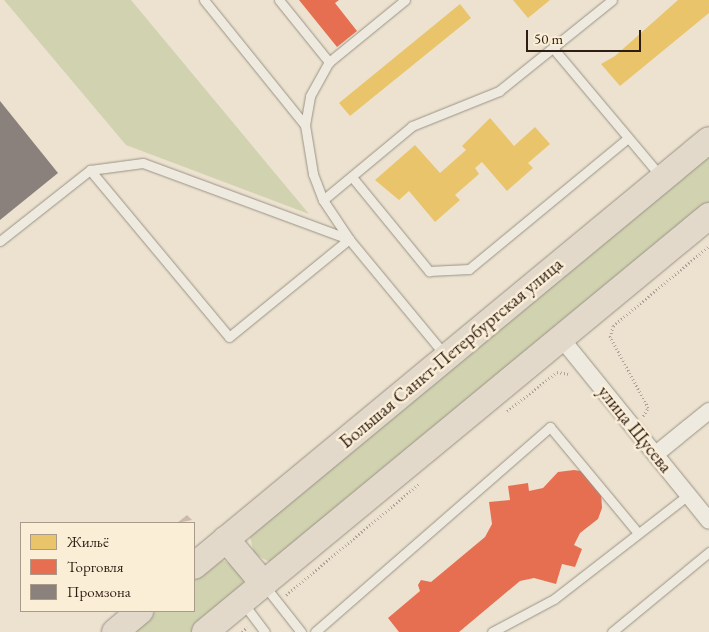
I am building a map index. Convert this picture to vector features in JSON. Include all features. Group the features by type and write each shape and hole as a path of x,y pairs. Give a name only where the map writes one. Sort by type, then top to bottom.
{"main road":[{"name":"Большая Санкт-Петербургская улица","path":"195,565 709,140"},
{"path":"205,632 249,611 561,338 709,216"},
{"path":"226,539 270,593"},
{"path":"115,632 139,612"}],"street":[{"name":"улица Щусева","path":"561,338 709,521"},
{"path":"656,454 709,411"}],"lane":[{"path":"204,0 305,124"},
{"path":"280,0 329,62"},
{"path":"405,0 329,62 310,96 305,124 313,174 323,200 349,239 446,357"},
{"path":"323,200 412,126 499,91 612,0"},
{"path":"553,48 662,179"},
{"path":"352,177 429,270 469,269 628,138"},
{"path":"0,241 90,170 142,163 349,239"},
{"path":"90,170 229,337 349,239"},
{"path":"315,632 550,427 638,532"},
{"path":"492,632 554,599 688,495"},
{"path":"612,632 709,552"},
{"path":"270,593 301,632"},
{"path":"249,611 265,632"}],"path":[{"path":"634,427 648,408 610,337 613,326 709,246"},
{"path":"501,416 558,372 573,375"},
{"path":"270,593 421,482"},
{"path":"242,632 249,611"}],"green space":[{"path":"4,0 131,0 309,214 126,145"},
{"path":"709,151 709,206 274,564 254,554 249,532"},
{"path":"219,558 239,569 246,591 196,632 131,632 155,612 195,612 195,578"}],"building: Жильё":[{"path":"513,0 550,0 528,18"},
{"path":"678,0 709,0 709,13 620,86 601,64 615,56"},
{"path":"460,4 471,18 350,116 339,103"},
{"path":"490,118 514,146 535,127 550,144 528,163 533,168 507,191 482,162 475,168 479,174 455,195 460,200 435,222 409,191 399,200 375,180 415,145 440,173 466,150 462,146"}],"building: Торговля":[{"path":"299,0 339,0 335,3 357,31 337,47"},
{"path":"581,471 601,493 602,508 598,519 580,533 574,545 582,549 575,567 562,564 556,584 534,578 520,581 459,632 399,632 388,618 420,591 418,585 421,580 431,582 485,537 492,524 489,502 510,500 508,486 528,483 529,491 543,488 558,472"}],"building: Промзона":[{"path":"0,101 58,173 0,220"}],"building: Прочее":[{"path":"187,515 192,520 182,522 178,522"}]}
